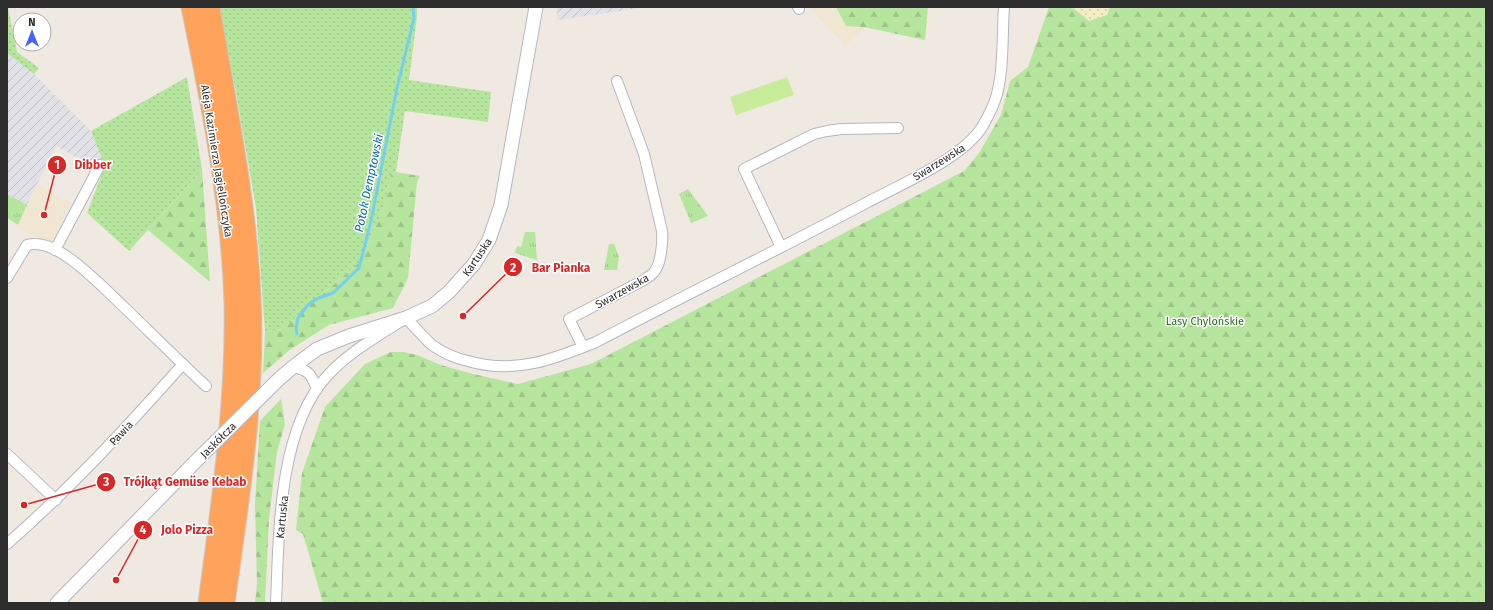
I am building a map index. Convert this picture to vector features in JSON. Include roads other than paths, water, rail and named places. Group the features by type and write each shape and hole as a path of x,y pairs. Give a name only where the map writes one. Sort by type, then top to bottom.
{"highway":[{"path":"187,7 195,25"},
{"name":"Aleja Kazimierza Jagiellończyka","path":"191,7 225,199 234,301 233,387 228,449 208,603"},
{"name":"Aleja Kazimierza Jagiellończyka","path":"210,7 240,180 248,245 251,298 251,367 246,442 225,603"}],"street":[{"name":"Kartuska","path":"276,603 280,522 290,456 296,429 302,414 317,389 335,368 348,357 406,318 424,311 441,300 474,264 489,240 501,205 536,7"},
{"name":"Swarzewska","path":"406,318 431,344 452,356 480,365 508,366 532,364 561,356 596,342 781,247 934,167 970,142 982,128 997,95 1001,70 1004,7"},
{"name":"Swarzewska","path":"582,347 568,319 638,284 653,274 657,269 662,244 662,231 644,154 617,81"},
{"path":"781,247 744,169 814,134 827,130 898,128"},
{"path":"55,250 100,165"},
{"path":"7,278 27,245 34,243 42,244 55,250 69,258 91,276 206,386"},
{"name":"Jaskółcza","path":"57,603 196,461 293,367 317,350 331,343 348,336 406,318"},
{"name":"Pawia","path":"7,544 56,500 124,430 183,364"},
{"path":"293,367 306,370 317,389"},
{"path":"7,454 56,500"}],"waterway":[{"name":"Potok Demptowski","path":"297,334 296,328 298,318 307,306 316,299 333,293 359,268 371,221 397,88 414,18 413,7"}],"place":[{"name":"Dibber","path":"44,215"},
{"name":"Bar Pianka","path":"463,316"},
{"name":"Trójkąt Gemüse Kebab","path":"24,505"},
{"name":"Jolo Pizza","path":"116,580"}],"park label":[{"name":"Lasy Chylońskie","path":"1205,321"}]}
